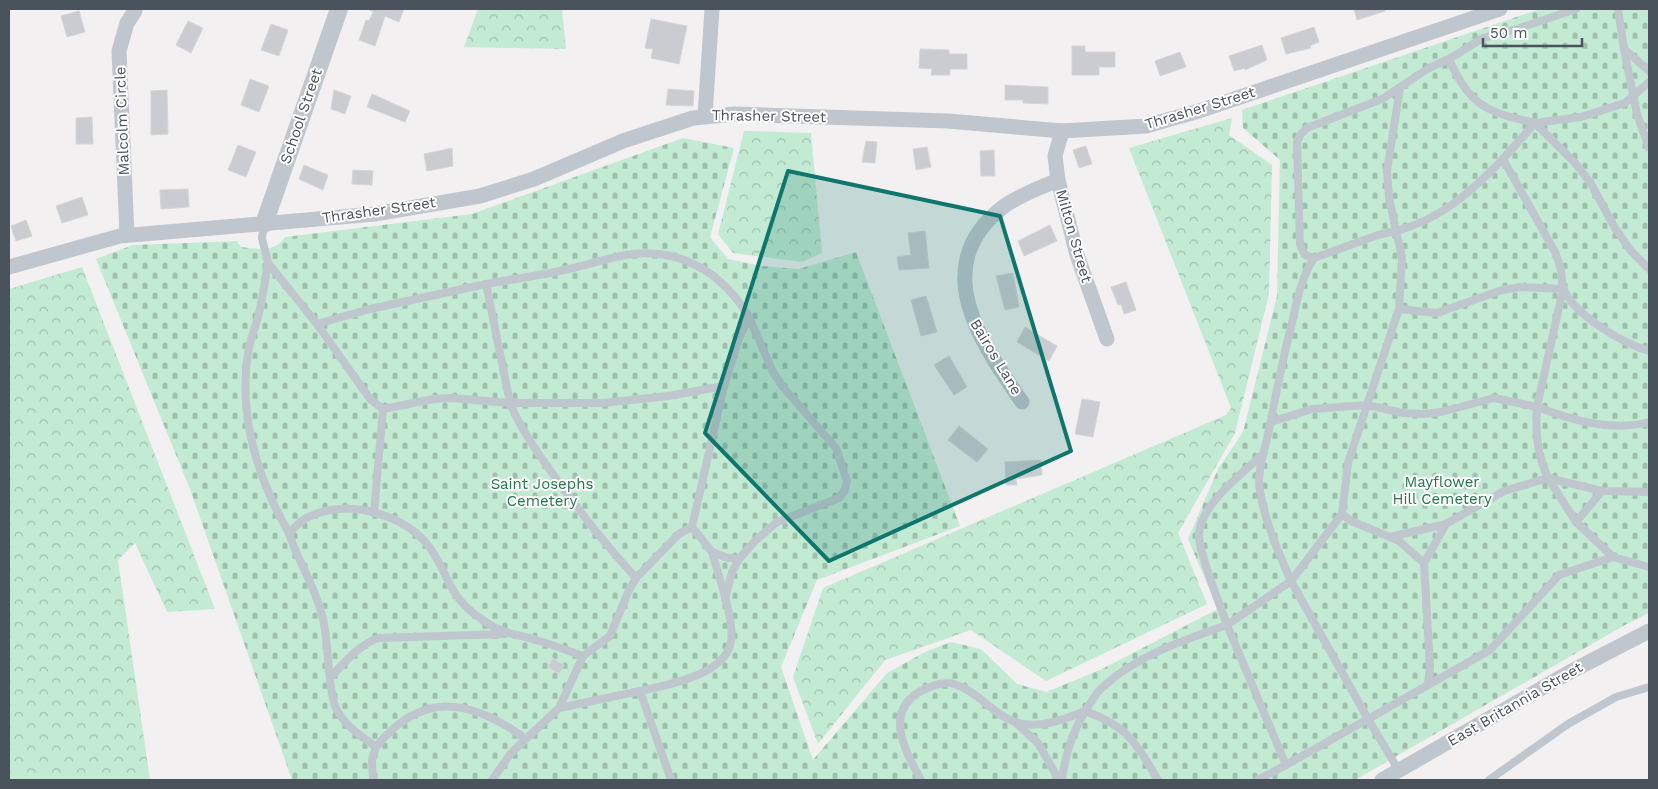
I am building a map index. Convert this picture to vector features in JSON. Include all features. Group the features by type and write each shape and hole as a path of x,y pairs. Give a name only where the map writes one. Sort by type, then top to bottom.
{"street":[{"name":"School Street","path":"264,224 339,9"},
{"path":"705,115 712,9"},
{"path":"1454,25 1455,9"},
{"name":"Thrasher Street","path":"9,267 106,239 375,214 480,196 534,179 623,141 705,115 948,121 1062,131 1132,128 1164,122 1500,9"},
{"name":"Malcolm Circle","path":"127,236 119,50 127,23 135,11"},
{"name":"Milton Street","path":"1062,131 1055,156 1058,180 1076,254 1107,339"},
{"name":"Bairos Lane","path":"1022,402 997,366 977,330 966,303 964,273 972,246 989,219 1011,201 1058,180"},
{"name":"East Britannia Street","path":"1382,780 1570,672 1649,631"}],"lane":[{"path":"1314,258 1306,255 1300,245 1297,142 1300,134 1307,128 1364,107 1400,88 1429,68 1483,38 1524,27 1576,9"},
{"path":"1618,9 1633,97 1642,133 1649,148"},
{"path":"1624,49 1649,71"},
{"path":"1448,59 1463,88 1486,109 1502,116 1535,123 1581,117 1625,103 1649,82"},
{"path":"1060,780 1075,729 1102,687 1129,666 1154,653 1227,625 1292,581 1342,514 1348,463 1399,309 1402,257 1389,197 1387,171 1400,88"},
{"path":"1399,771 1292,581 1274,538 1259,491 1259,477 1271,422 1278,377 1304,274 1314,258 1378,235 1411,227 1442,213 1464,197 1503,159 1516,142 1535,123"},
{"path":"1535,123 1575,162 1590,182 1615,228 1631,251 1649,269"},
{"path":"1503,159 1555,252 1561,268 1563,289 1537,407 1536,429 1538,450 1548,478 1576,522 1613,557 1649,567"},
{"path":"264,224 262,238 268,264 259,313 248,353 246,397 258,467 273,506 289,533 295,554 313,589 322,615 332,695 338,715 347,725 376,747"},
{"path":"317,324 370,309 486,284 566,270 632,254 660,254 679,258 713,275 730,289 742,303 774,372 783,387 836,448 847,481 845,490 839,498 777,522 754,542 739,559 732,572 724,600"},
{"path":"268,264 317,324 370,399 383,409 434,399 451,398 510,403 623,402 724,386"},
{"path":"486,284 510,403 531,443 586,522 636,578"},
{"path":"1399,309 1438,313 1502,290 1521,287 1563,289 1581,311 1596,324 1615,337 1649,352"},
{"path":"492,780 511,753 559,708 583,656 610,636 636,578 679,534 692,527 724,386 739,338 749,317"},
{"path":"1271,422 1297,413 1326,407 1367,405 1402,413 1424,414 1441,412 1494,398 1516,401 1566,418 1596,424 1621,426 1649,422"},
{"path":"374,513 383,409"},
{"path":"1264,453 1220,494 1209,509 1198,534 1212,583 1227,625 1286,765"},
{"path":"1390,537 1446,524 1504,491 1548,478 1602,491 1649,492"},
{"path":"1576,522 1602,491"},
{"path":"289,533 310,515 330,509 358,509 395,521 423,539 431,548 448,584 466,608 487,624 507,634"},
{"path":"1342,514 1351,521 1399,541 1424,563"},
{"path":"1428,683 1430,667 1424,563 1446,524"},
{"path":"559,708 640,691 700,674 720,662 728,651 731,640 724,600 712,552 692,527"},
{"path":"712,552 728,558 739,559"},
{"path":"1258,780 1368,719 1428,683 1490,650 1559,575 1613,557"},
{"path":"330,678 353,653 370,641 379,638 507,634 537,640 583,656"},
{"path":"921,780 906,752 900,728 904,705 920,692 940,684 951,683 962,687 1016,723 1038,743 1060,780"},
{"path":"1489,780 1568,724 1616,698 1649,687"},
{"path":"640,691 671,780"},
{"path":"373,780 372,760 376,747 394,727 412,715 446,706 473,710 511,728 526,739"},
{"path":"1016,723 1041,723 1062,720 1085,711 1112,721 1135,741 1158,780"}],"highlighted area":[{"path":"788,171 1000,216 1071,451 829,561 705,433"}],"green space":[{"path":"478,9 562,9 566,49 464,47"},
{"path":"1540,9 1649,9 1649,613 1355,780 292,780 190,489 96,259 133,245 237,241 241,247 265,249 276,246 285,237 472,214 683,138 734,148 710,237 728,259 762,266 799,269 856,252 960,526 817,580 781,667 813,760 887,673 925,652 951,642 981,649 1017,684 1046,692 1100,670 1218,609 1188,539 1218,469 1243,432 1277,296 1280,160 1243,128 1242,110"},
{"path":"1232,118 1229,135 1272,165 1269,294 1235,433 1178,533 1207,604 1046,681 971,630 885,660 818,744 793,677 823,588 1226,415 1231,408 1129,148"},
{"path":"744,131 811,133 822,253 802,262 733,253 718,234"},
{"path":"82,267 215,609 167,612 135,543 118,560 150,780 9,780 9,289"}],"building":[{"path":"368,9 404,9 399,22 385,16 375,46 359,40 366,20 369,21 373,12"},
{"path":"1354,9 1385,9 1385,11 1357,20"},
{"path":"79,11 85,32 67,37 61,16"},
{"path":"651,19 687,26 679,64 651,58 653,49 645,48"},
{"path":"188,21 203,28 191,53 176,45"},
{"path":"271,24 288,30 279,56 261,50"},
{"path":"1314,27 1319,42 1310,46 1311,48 1286,54 1281,38"},
{"path":"1262,45 1267,60 1245,70 1245,68 1234,71 1229,56"},
{"path":"1072,46 1085,46 1085,52 1115,52 1115,67 1099,67 1099,75 1072,75"},
{"path":"920,49 949,50 949,54 967,54 967,69 950,69 950,75 931,75 932,69 919,68"},
{"path":"1180,52 1186,67 1160,76 1155,61"},
{"path":"250,79 269,86 259,112 241,105"},
{"path":"1005,85 1048,87 1048,104 1023,103 1023,100 1005,100"},
{"path":"668,89 694,91 693,106 666,105"},
{"path":"167,90 168,134 151,135 151,91"},
{"path":"334,90 351,96 345,114 331,109"},
{"path":"372,94 410,111 405,122 367,107"},
{"path":"92,117 93,144 76,144 76,118"},
{"path":"866,141 877,142 875,163 862,162"},
{"path":"238,145 256,152 246,177 228,170"},
{"path":"1086,146 1092,164 1079,168 1073,150"},
{"path":"927,147 931,167 916,170 913,149"},
{"path":"452,148 453,166 427,171 424,154"},
{"path":"994,150 995,176 981,176 980,151"},
{"path":"304,165 328,175 323,190 299,179"},
{"path":"353,170 373,171 372,185 352,184"},
{"path":"188,189 189,207 161,209 160,190"},
{"path":"82,197 88,215 62,223 56,206"},
{"path":"26,220 32,236 16,241 11,226"},
{"path":"1050,225 1057,241 1024,256 1018,241"},
{"path":"925,231 929,268 899,270 897,257 911,255 908,233"},
{"path":"1013,273 1019,307 1005,310 996,276"},
{"path":"1126,282 1136,310 1124,314 1121,304 1118,305 1111,287"},
{"path":"926,296 937,332 921,336 911,300"},
{"path":"1025,327 1057,346 1049,361 1017,342"},
{"path":"949,356 967,387 954,395 934,365"},
{"path":"1082,399 1100,402 1093,437 1075,434"},
{"path":"959,426 988,449 977,462 948,440"},
{"path":"1041,460 1042,475 1016,479 1017,485 1006,485 1005,462"},
{"path":"553,658 564,665 559,674 548,667"}],"park label":[{"name":"Mayflower Hill Cemetery","path":"1442,490"},
{"name":"Saint Josephs Cemetery","path":"542,492"}]}
